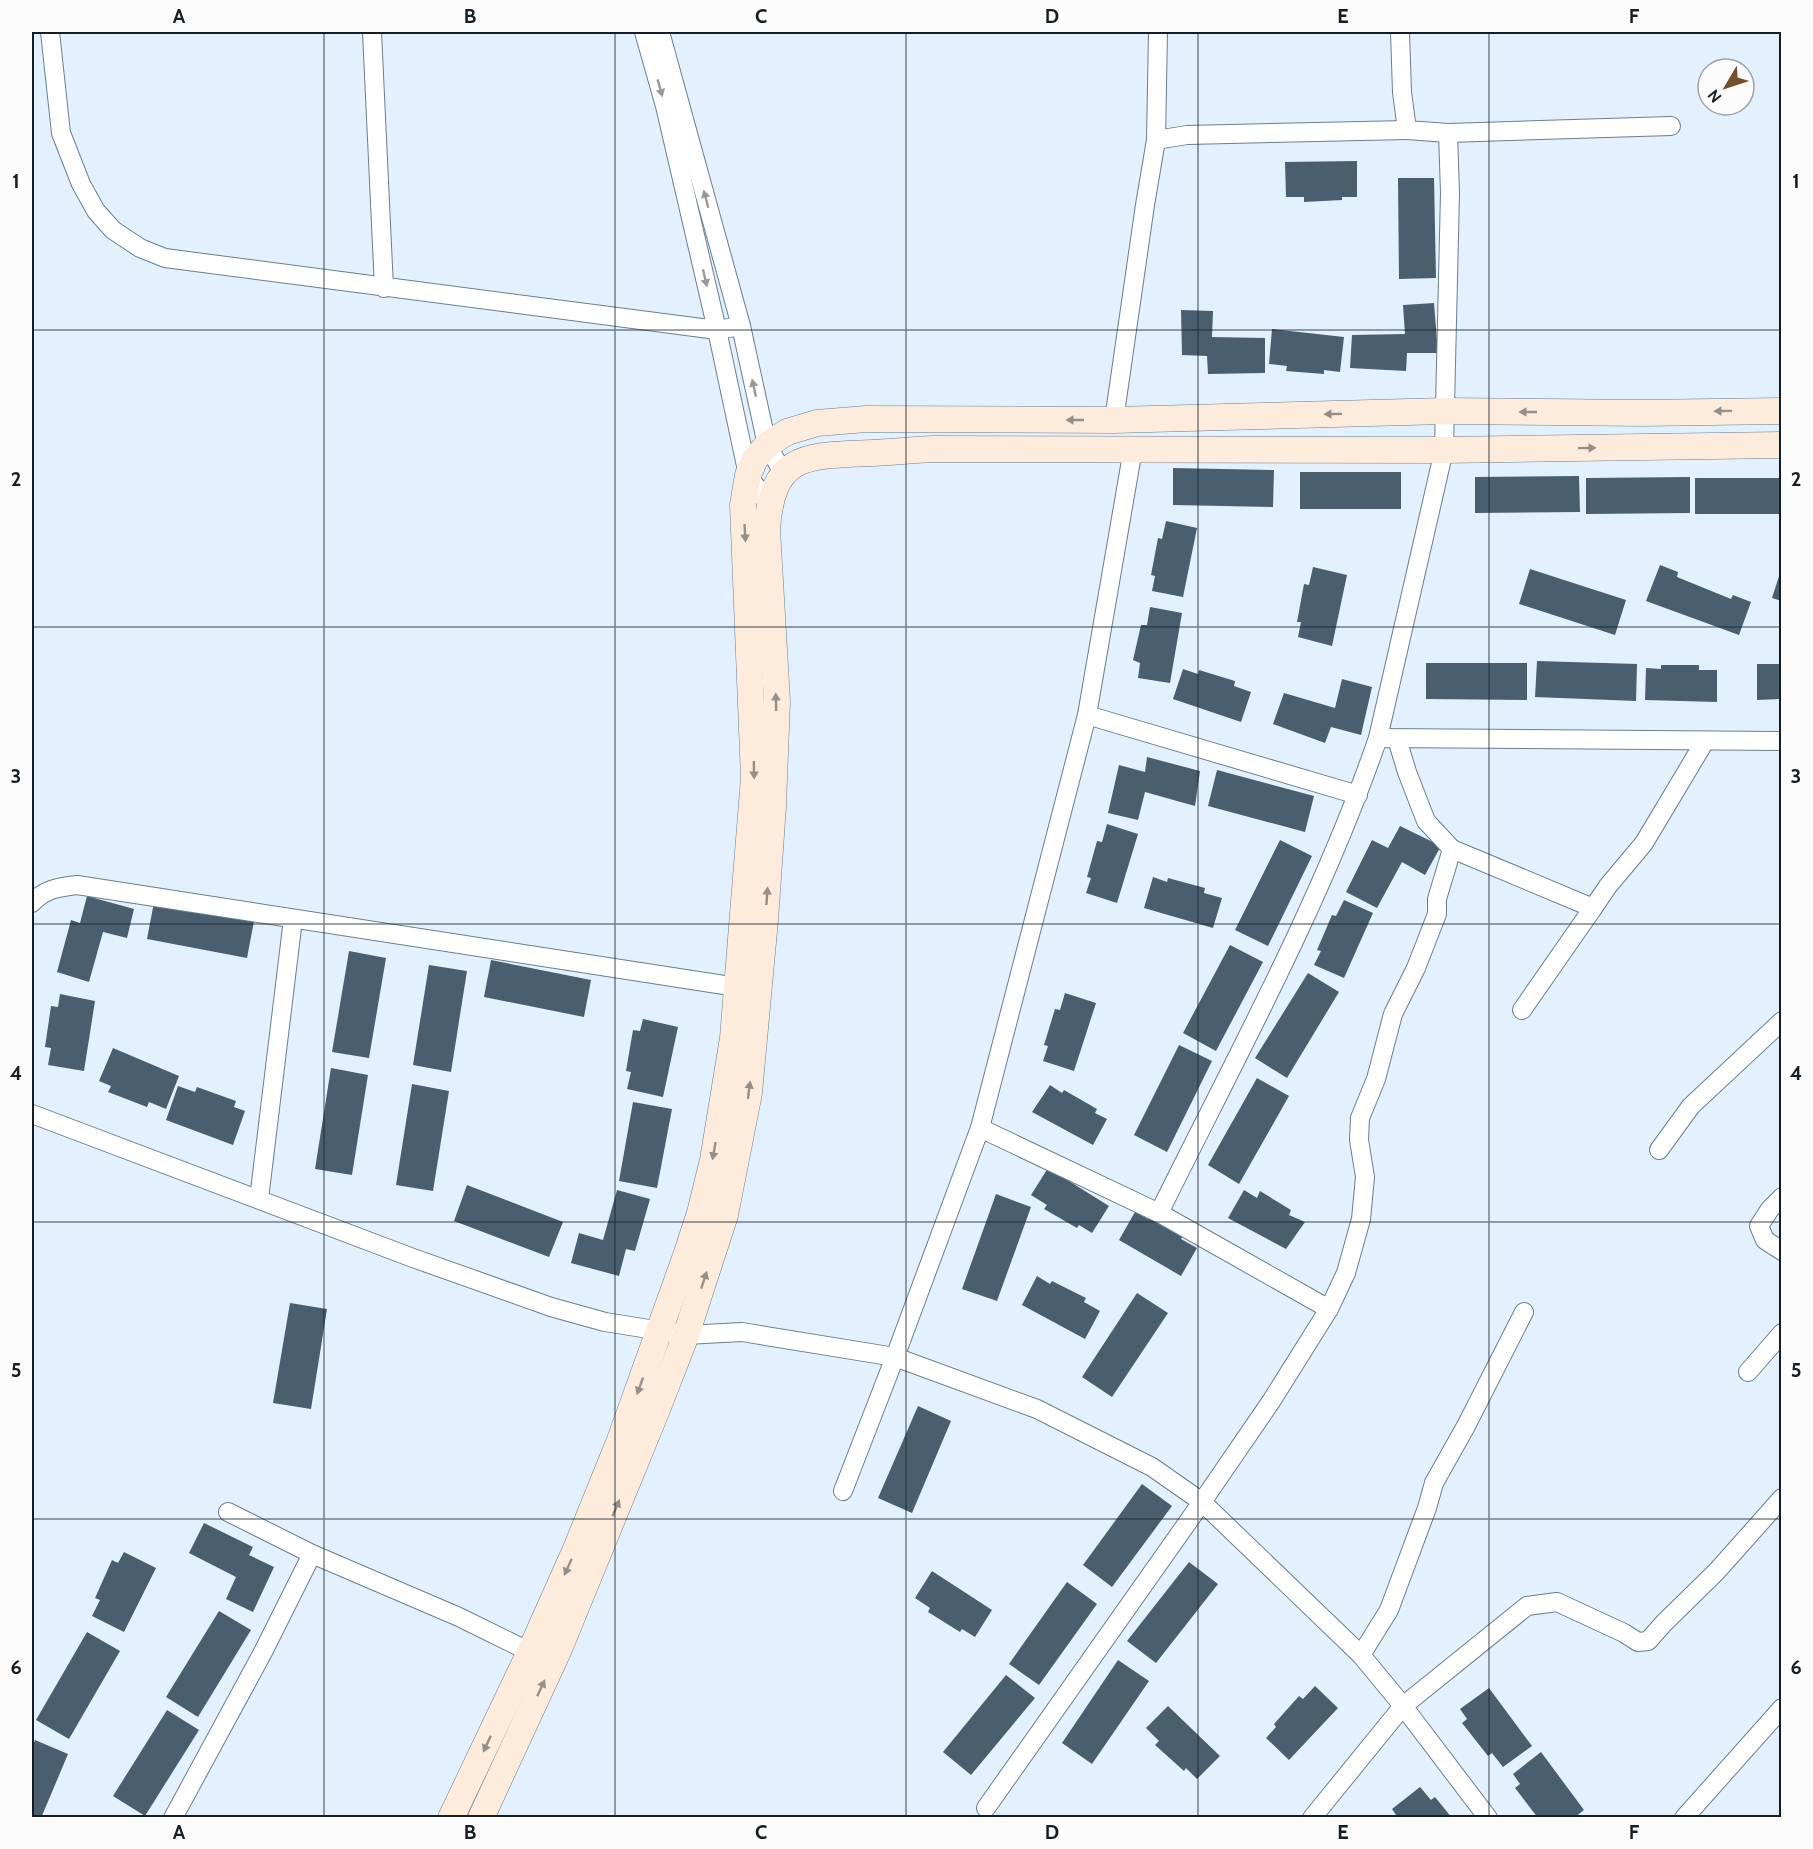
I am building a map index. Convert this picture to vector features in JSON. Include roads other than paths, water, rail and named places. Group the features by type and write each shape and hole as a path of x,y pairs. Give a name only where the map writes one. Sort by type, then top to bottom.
{"main road":[{"path":"451,1818 530,1653 616,1451 700,1213 713,1160 733,1038 754,778 743,505 748,475 755,459 767,445 787,432 817,423 866,419 1114,420 1445,411 1642,413 1782,411"},
{"path":"487,1813 559,1649 686,1335 725,1215 749,1093 765,920 774,794 777,701 768,530 769,505 775,487 784,474 797,463 810,457 838,453 933,449 1444,450 1782,445"}],"street":[{"path":"50,32 61,133 81,184 96,211 113,230 140,248 165,258 384,288 717,330 741,326"},
{"path":"372,32 384,288"},
{"path":"644,32 665,106 748,475 769,505"},
{"path":"660,32 741,326 767,445 784,474"},
{"path":"1114,420 1156,140 1158,32"},
{"path":"1400,32 1402,92 1407,130"},
{"path":"1156,140 1187,135 1407,130 1448,133 1671,126"},
{"path":"1159,1213 1301,926 1358,795 1378,738 1444,450 1450,193 1448,133"},
{"path":"843,1491 896,1357 980,1128 1087,715 1133,449"},
{"path":"1087,715 1358,795"},
{"path":"1378,738 1397,740 1782,741"},
{"path":"1397,740 1426,821 1452,849 1593,908"},
{"path":"1521,1010 1593,908 1644,843 1705,741"},
{"path":"986,1808 1272,1401 1329,1309 1346,1273 1361,1219 1365,1177 1359,1140 1360,1118 1376,1079 1393,1014 1416,968 1437,914 1437,899 1452,849"},
{"path":"32,903 37,897 55,888 77,885 737,987"},
{"path":"259,1199 293,919"},
{"path":"1659,1150 1691,1107 1782,1021"},
{"path":"32,1114 413,1258 550,1307 605,1322 686,1335 742,1332 896,1357 1037,1409 1152,1467 1202,1502 1360,1655 1403,1706 1488,1818"},
{"path":"980,1128 1159,1213 1329,1309"},
{"path":"1782,1197 1770,1209 1759,1226 1766,1240 1782,1251"},
{"path":"1360,1655 1389,1610 1434,1483 1524,1312"},
{"path":"1748,1372 1782,1334"},
{"path":"1312,1818 1403,1706 1527,1606 1557,1602 1624,1633 1638,1642 1648,1641 1717,1571 1782,1498"},
{"path":"228,1512 312,1554 459,1617 530,1653"},
{"path":"173,1818 263,1652 312,1554"},
{"path":"1684,1818 1782,1708"}]}
